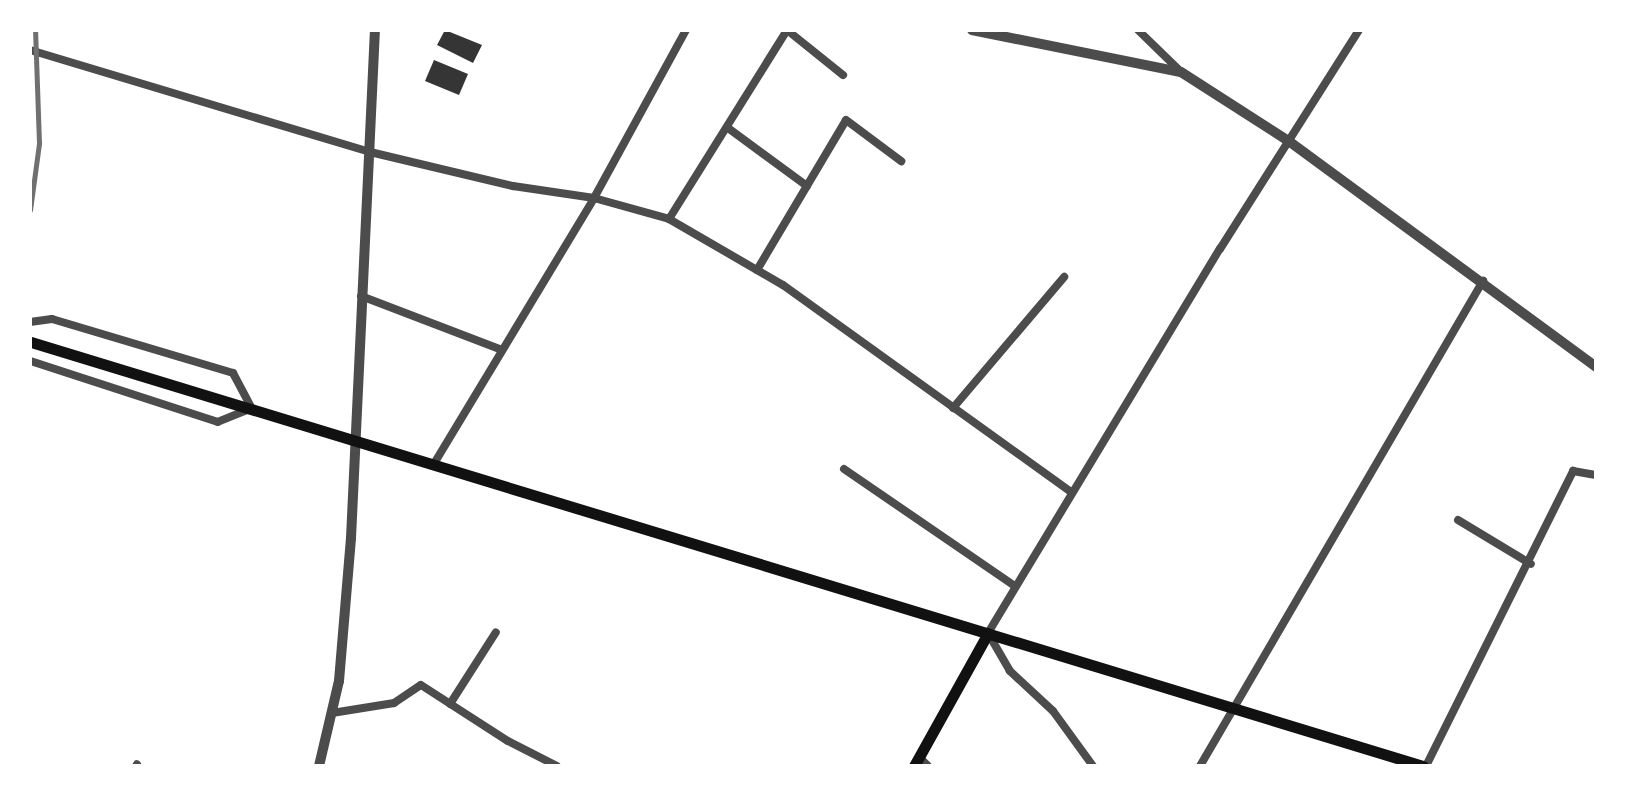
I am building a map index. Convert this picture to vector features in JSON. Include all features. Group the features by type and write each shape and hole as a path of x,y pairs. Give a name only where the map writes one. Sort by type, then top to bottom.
{"main road":[{"path":"31,342 435,462 1424,766"},
{"path":"921,763 988,633"}],"street":[{"path":"319,766 332,713 351,538 353,438 375,30"},
{"path":"435,462 500,349 594,198 686,30"},
{"path":"669,219 787,30 843,75"},
{"path":"972,30 1181,72"},
{"path":"1138,30 1181,72 1290,142 1484,281 1596,367"},
{"path":"1093,766 1053,711 1010,671 988,633 1359,30"},
{"path":"30,50 370,152 513,186 594,198 669,219 757,270 1072,493"},
{"path":"757,270 846,120 901,161"},
{"path":"728,128 807,186"},
{"path":"953,408 1064,277"},
{"path":"1200,766 1484,281"},
{"path":"361,296 500,349"},
{"path":"30,322 52,319 233,373 252,408 218,422 30,361"},
{"path":"844,469 1015,586"},
{"path":"1424,766 1531,564 1573,471 1596,475"},
{"path":"1458,520 1531,564"},
{"path":"450,704 496,632"},
{"path":"332,713 394,703 421,685 557,766"}],"building":[{"path":"445,30 482,45 473,63 437,45"},
{"path":"434,60 468,74 459,95 425,81"}],"railway":[{"path":"30,210 39,143 35,30"}]}
